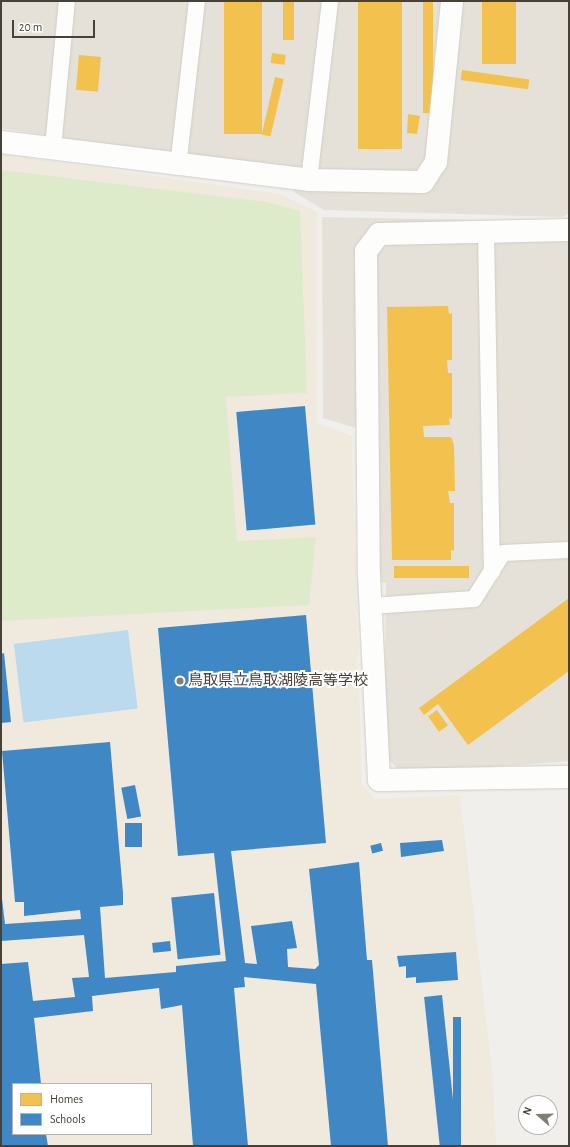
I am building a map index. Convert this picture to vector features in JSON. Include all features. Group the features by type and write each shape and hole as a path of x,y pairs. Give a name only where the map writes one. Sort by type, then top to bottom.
{"street":[{"path":"1,142 53,148 178,167 309,180 423,182 436,162 452,1"},
{"path":"569,230 379,234 366,251 371,606 378,780 569,777"}],"lane":[{"path":"53,148 67,1"},
{"path":"178,167 197,1"},
{"path":"309,180 330,1"},
{"path":"486,232 492,572"},
{"path":"371,606 474,599 504,553 569,550"}],"shaded area":[{"path":"1,1 569,1 569,213 563,217 324,210 294,192 289,166 150,152 1,128"},
{"name":"鳥取県立鳥取湖陵高等学校","path":"1,154 280,194 317,212 317,423 352,436 362,785 375,799 460,795 493,1079 496,1146 1,1146"},
{"path":"322,217 569,222 569,761 402,774 384,754 386,583 363,579 356,428 323,418"}],"green space":[{"path":"1,170 267,202 300,211 307,393 226,397 237,541 316,537 309,605 1,621"}],"water":[{"path":"128,630 138,708 23,722 14,644"}],"building: Homes":[{"path":"224,1 262,1 262,134 224,134"},
{"path":"283,1 294,1 294,40 283,40"},
{"path":"358,1 402,1 402,149 358,149"},
{"path":"423,1 433,1 433,113 423,113"},
{"path":"482,1 516,1 516,64 482,64"},
{"path":"272,53 286,55 284,65 271,63"},
{"path":"79,55 101,57 98,92 76,90"},
{"path":"462,70 529,79 528,89 461,80"},
{"path":"275,77 284,79 270,137 262,134"},
{"path":"408,114 420,116 417,134 407,133"},
{"path":"448,306 449,314 452,313 452,360 447,360 448,373 452,373 452,419 449,418 450,425 423,426 424,437 451,437 454,445 455,491 448,491 450,503 454,503 454,551 451,550 451,560 392,560 387,307"},
{"path":"394,566 469,566 469,578 394,578"},
{"path":"569,598 569,671 468,745 438,704 424,715 419,708"},
{"path":"437,710 448,726 439,732 428,716"}],"building: Schools":[{"path":"305,406 315,525 247,531 236,412"},
{"path":"306,615 326,843 231,851 245,963 257,964 251,926 292,921 297,948 287,949 288,967 315,969 319,965 309,869 359,862 367,960 372,960 388,1146 331,1146 316,984 244,977 245,987 234,988 248,1146 193,1146 182,1005 161,1009 159,988 92,996 93,1011 34,1018 41,1083 12,1083 12,1135 46,1135 48,1146 1,1146 1,964 28,962 33,1001 75,997 72,978 89,977 84,935 1,941 1,890 5,924 81,919 80,910 24,916 24,902 15,902 2,751 110,742 123,905 100,907 105,978 176,972 176,966 226,961 214,853 178,856 158,628"},
{"path":"4,653 11,722 1,723 1,654"},
{"path":"135,785 141,816 127,819 121,788"},
{"path":"125,823 142,823 142,847 125,847"},
{"path":"442,840 444,851 401,857 400,843"},
{"path":"381,843 383,851 372,853 370,846"},
{"path":"214,893 220,955 178,959 171,897"},
{"path":"170,941 171,951 153,953 152,943"},
{"path":"456,952 458,980 416,983 416,977 406,978 406,966 399,967 397,956"},
{"path":"442,995 458,1146 440,1146 424,997"},
{"path":"453,1017 461,1017 461,1146 453,1146"}],"place":[{"name":"鳥取県立鳥取湖陵高等学校","path":"180,681"}]}
